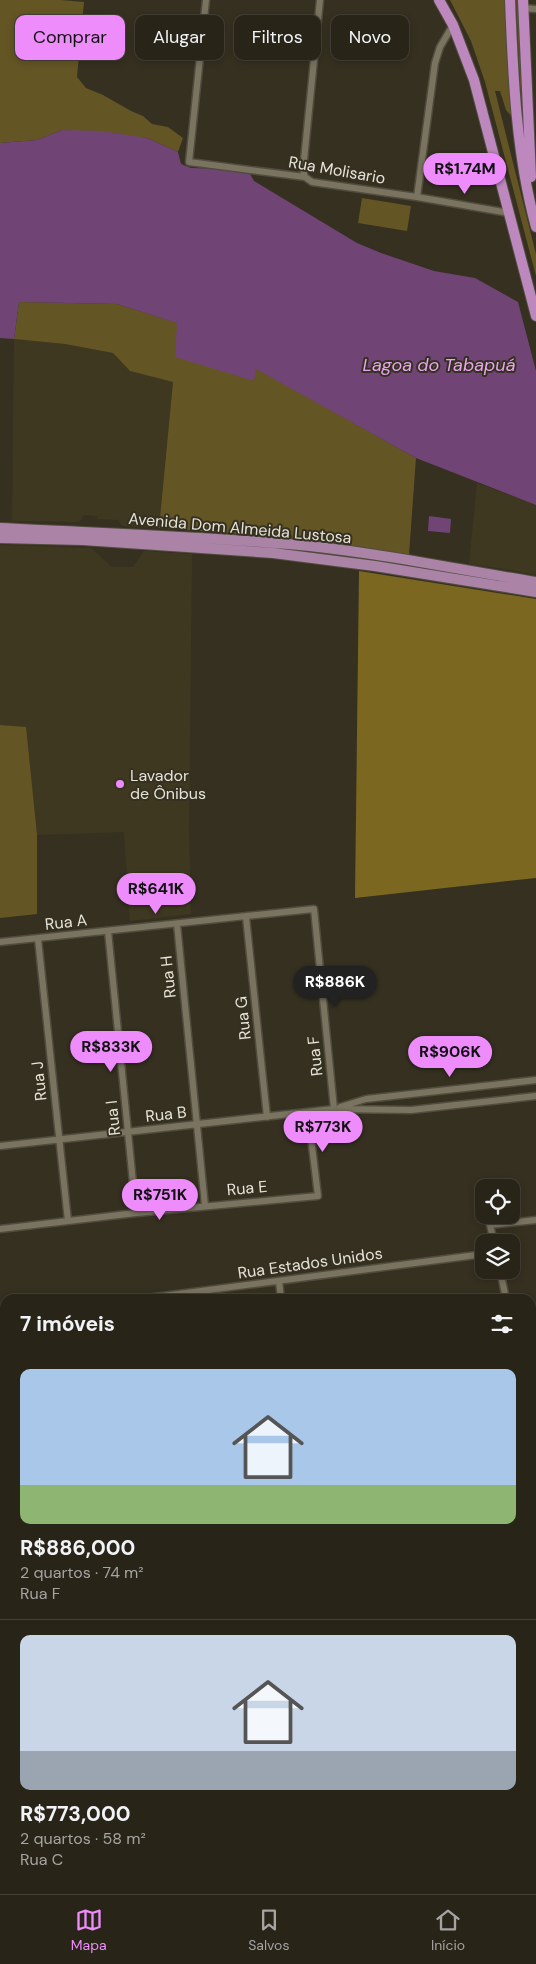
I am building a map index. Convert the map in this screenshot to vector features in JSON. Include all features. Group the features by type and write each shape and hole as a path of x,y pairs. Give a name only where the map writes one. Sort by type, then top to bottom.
{"highway":[{"path":"439,0 453,25 474,80 536,316"},
{"path":"510,0 519,137 535,221"},
{"path":"523,4 535,221"}],"main road":[{"name":"Avenida Dom Almeida Lustosa","path":"0,528 83,536 290,544 457,574 536,592"},
{"name":"Avenida Dom Almeida Lustosa","path":"0,538 83,536"},
{"name":"Avenida Dom Almeida Lustosa","path":"457,574 536,582"}],"street":[{"name":"Rua Molisario","path":"206,0 189,162 306,177 312,182 417,197 509,214"},
{"path":"306,177 303,170 320,0"},
{"path":"523,4 536,9"},
{"path":"417,197 435,63 440,47 453,25"},
{"name":"Rua A","path":"0,942 314,910"},
{"name":"Rua F","path":"314,910 334,1109"},
{"name":"Rua G","path":"246,917 267,1117"},
{"name":"Rua H","path":"177,924 205,1206"},
{"name":"Rua I","path":"108,932 136,1213"},
{"name":"Rua J","path":"38,939 68,1221"},
{"path":"334,1109 366,1099 536,1080"},
{"path":"334,1109 411,1110 536,1096"},
{"name":"Rua B","path":"0,1146 334,1109"},
{"name":"Rua E","path":"0,1229 136,1213 318,1196 308,1113"},
{"path":"492,1234 490,1225 536,1220"},
{"name":"Rua Estados Unidos","path":"179,1294 475,1255"},
{"path":"502,1279 505,1294"},
{"path":"279,1281 280,1294"}],"shaded area":[{"path":"0,0 84,2 83,15 15,15 15,60 79,60 77,77 86,88 143,116 152,124 168,127 183,138 178,152 147,138 62,130 37,140 0,143"},
{"path":"450,0 506,0 513,118 506,110 500,91 495,91 536,254 536,276 485,82 471,41"},
{"path":"516,0 519,0 524,127 520,85"},
{"path":"362,198 411,206 407,231 358,223"},
{"path":"19,302 117,304 178,323 253,381 256,368 416,458 409,555 292,538 291,534 285,533 283,537 159,528 173,382 130,371 113,353 65,344 14,339"},
{"path":"14,339 65,344 113,353 130,371 173,382 159,528 122,526 118,520 98,519 97,516 84,515 79,522 12,521"},
{"path":"477,483 536,505 536,575 469,564"},
{"path":"0,545 91,548 112,567 133,567 144,551 192,554 189,830 191,914 130,921 124,832 37,835 37,914 0,918"},
{"path":"359,571 536,599 536,878 355,898"},
{"path":"0,725 26,727 37,835 37,914 0,918"}],"water":[{"name":"Lagoa do Tabapuá","path":"62,130 101,131 147,138 178,152 181,164 191,168 224,169 250,174 254,181 357,243 434,271 475,278 518,302 536,371 536,505 416,458 256,369 254,381 175,357 177,323 117,304 19,302 14,339 0,338 0,143 37,140"},
{"path":"429,516 451,519 450,533 428,531"}],"place":[{"name":"Lavador de Ônibus","path":"120,784"}]}
